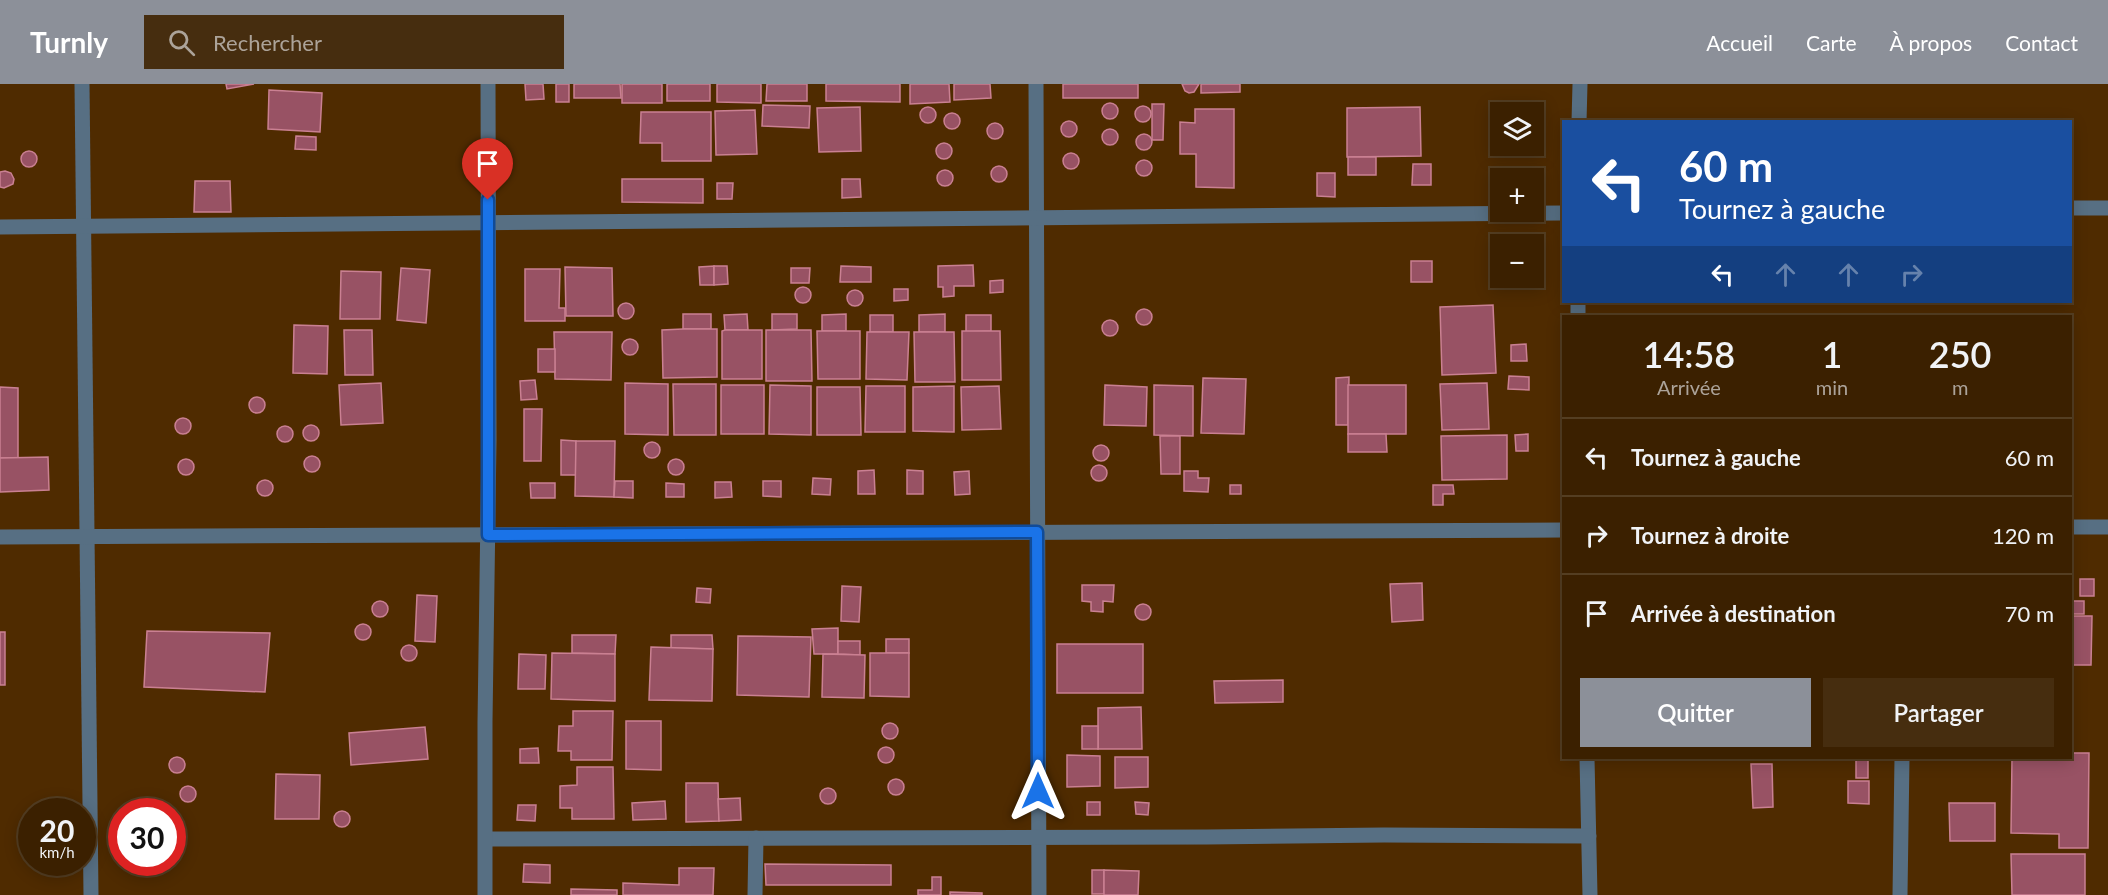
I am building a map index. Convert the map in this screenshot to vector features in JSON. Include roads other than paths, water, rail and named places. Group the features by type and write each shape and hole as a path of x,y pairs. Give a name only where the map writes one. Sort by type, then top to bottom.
{"street":[{"path":"82,84 91,895"},
{"path":"485,895 488,84"},
{"path":"1036,84 1039,895"},
{"path":"1579,120 1580,84"},
{"path":"2072,208 2108,208"},
{"path":"0,227 1562,213"},
{"path":"2072,527 2108,527"},
{"path":"0,537 1562,530"},
{"path":"1587,759 1590,895"},
{"path":"1900,895 1902,759"},
{"path":"486,839 1589,836"},
{"path":"755,895 756,838"}]}
